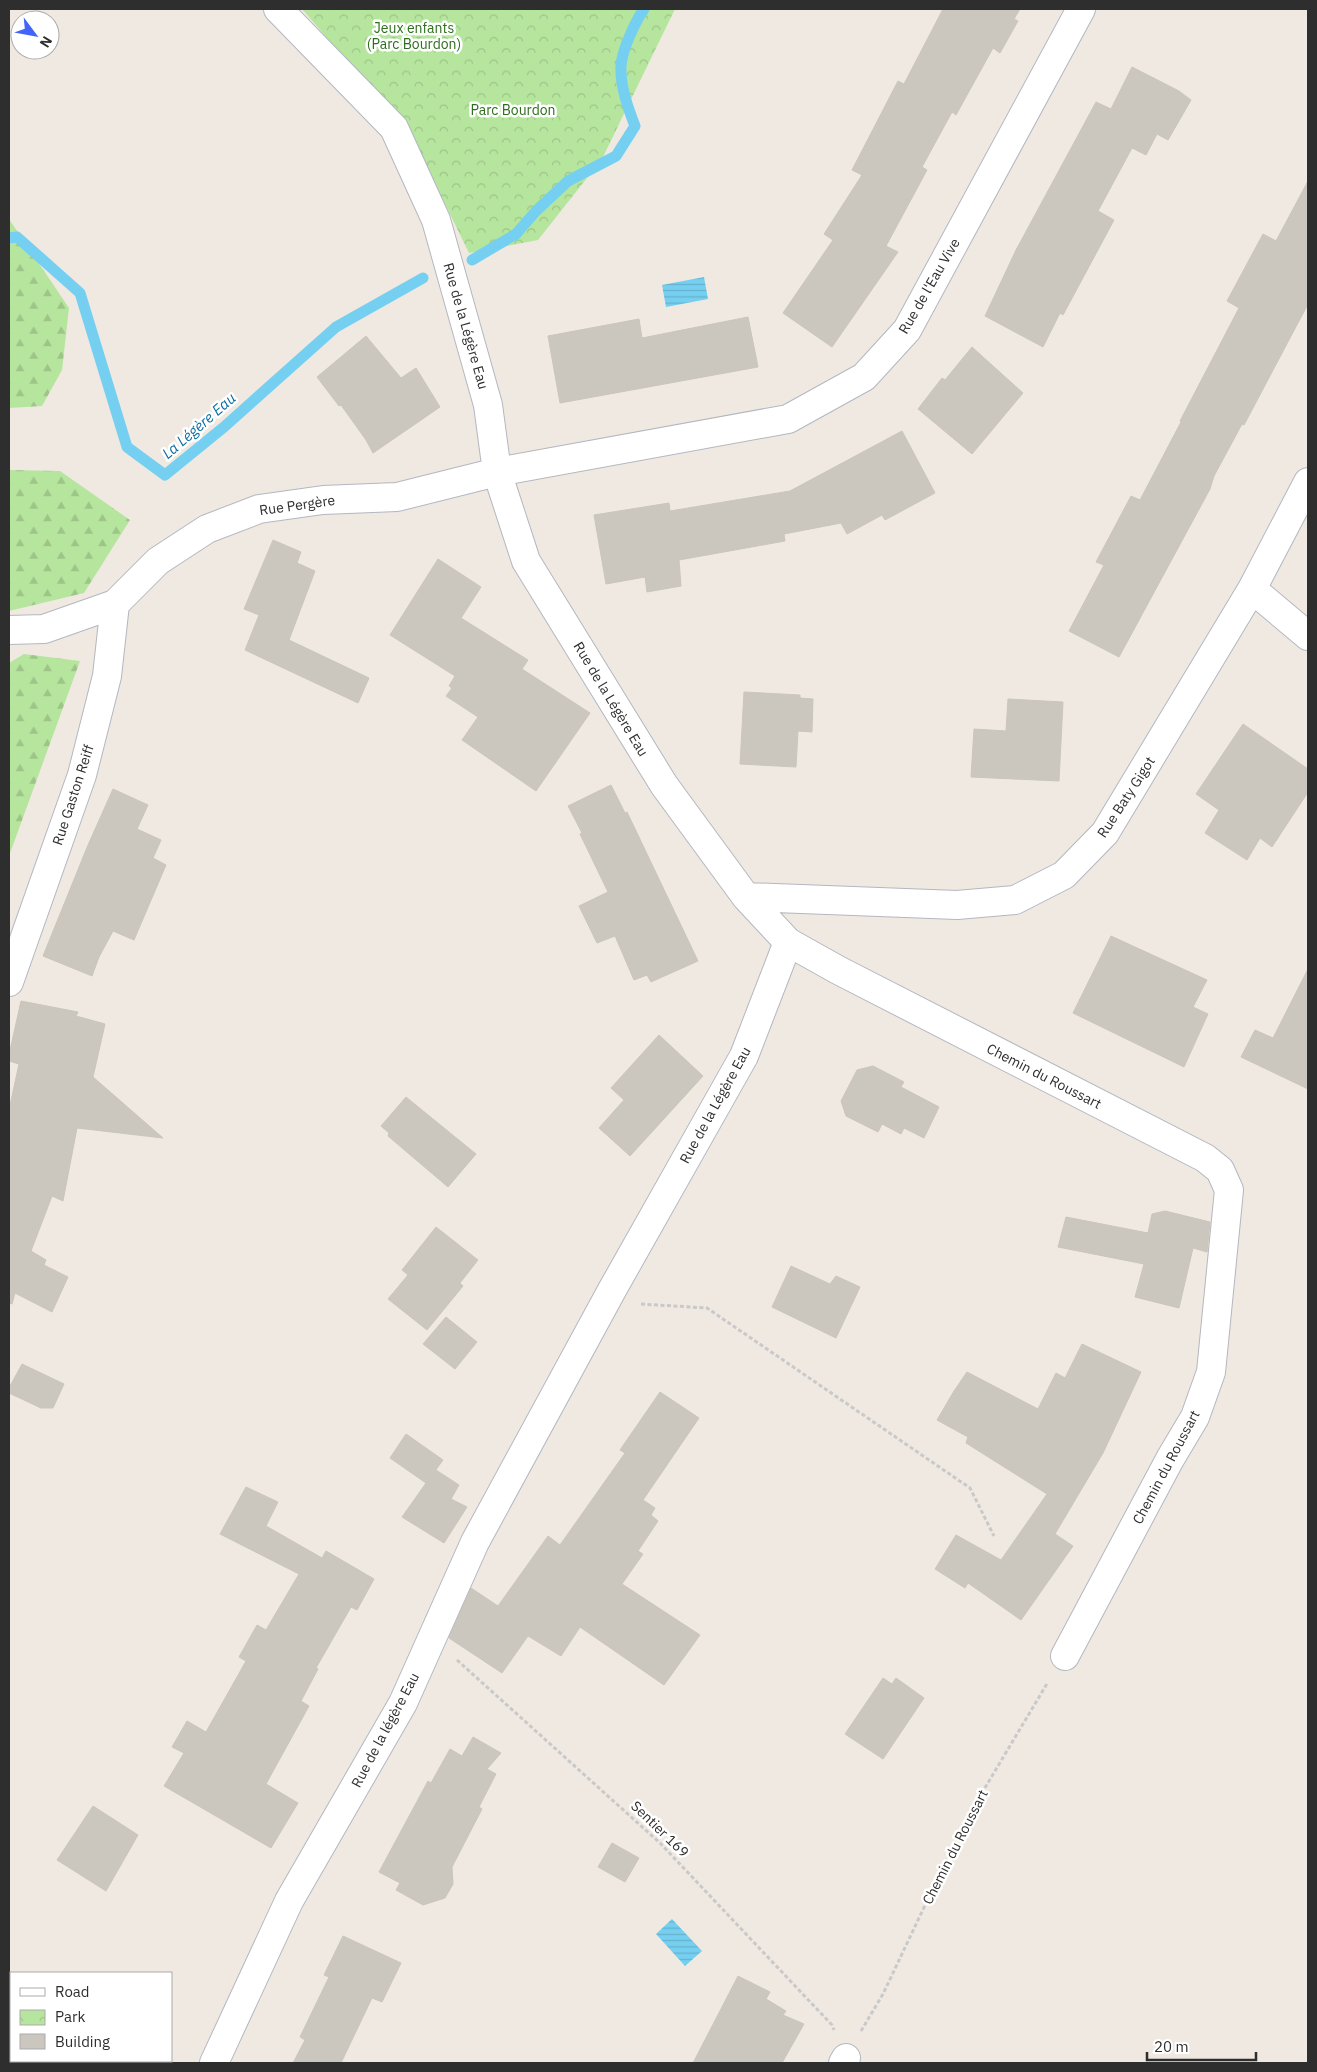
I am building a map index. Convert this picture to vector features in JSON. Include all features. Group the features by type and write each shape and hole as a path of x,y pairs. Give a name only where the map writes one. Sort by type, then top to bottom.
{"street":[{"name":"Rue de la Légère Eau","path":"278,9 394,128 436,220 488,405 497,472 526,561 664,785 746,898 788,942 744,1056 569,1369"},
{"name":"Rue de l'Eau Vive","path":"497,472 788,419 864,377 907,330 1081,9"},
{"name":"Rue Pergère","path":"9,630 44,629 115,604 158,561 207,530 259,509 323,500 397,496 497,472"},
{"name":"Rue Baty Gigot","path":"746,898 957,905 1015,900 1064,875 1105,833 1252,589 1308,482"},
{"path":"1252,589 1308,636"},
{"name":"Rue Gaston Reiff","path":"9,982 82,775 107,676 115,604"},
{"name":"Chemin du Roussart","path":"788,942 838,970 1205,1158 1220,1170 1229,1190 1211,1372 1195,1417 1170,1459 1065,1656"},
{"name":"Rue de la légère Eau","path":"214,2063 289,1900 403,1703 475,1542 569,1369"}],"path":[{"path":"612,1290 634,1303 707,1308 970,1488 994,1536"},
{"name":"Sentier 169","path":"433,1638 660,1843 832,2025 845,2061"},
{"name":"Chemin du Roussart","path":"845,2061 883,1994 964,1823 1065,1656"}],"green space":[{"name":"Parc Bourdon","path":"302,9 675,9 602,159 538,240 469,253 412,136"},
{"path":"9,219 69,308 62,370 42,406 9,408"},
{"path":"9,470 60,471 130,520 84,593 9,611"},
{"path":"24,654 80,661 9,856 9,663"}],"water":[{"path":"704,277 708,299 666,307 662,285"},
{"path":"672,1919 702,1951 685,1966 656,1934"}],"building":[{"path":"943,9 1020,9 1014,19 1018,21 1000,53 993,48 956,115 952,112 922,167 927,170 886,246 898,252 832,347 783,313 833,240 824,234 862,175 852,170 898,81 904,84"},
{"path":"1132,67 1179,91 1191,100 1168,140 1157,134 1146,155 1132,148 1098,211 1114,220 1063,315 1060,313 1043,347 985,316 1016,250 1096,102 1111,109"},
{"path":"1308,181 1308,304 1244,425 1242,424 1214,476 1210,489 1119,657 1069,631 1104,565 1096,562 1131,496 1140,500 1181,422 1239,308 1227,301 1263,234 1276,241"},
{"path":"748,317 758,367 560,403 548,336 639,319 642,338"},
{"path":"366,336 401,378 416,368 440,407 373,453 341,405 339,406 317,377"},
{"path":"972,347 1023,393 972,454 918,409 942,378 945,380"},
{"path":"902,431 935,493 885,520 882,515 847,534 841,523 784,534 785,541 679,560 681,586 647,592 645,577 606,584 594,515 669,503 670,511 790,491"},
{"path":"273,540 301,552 297,563 315,571 289,640 369,678 358,703 245,650 259,615 244,609"},
{"path":"438,559 481,587 461,618 528,660 522,669 590,713 536,791 462,740 478,717 446,696 452,688 449,686 455,676 390,635"},
{"path":"744,692 800,695 800,698 813,699 812,732 798,731 796,767 740,764"},
{"path":"1008,699 1063,702 1059,781 971,777 974,729 1006,731"},
{"path":"1243,724 1308,769 1308,792 1272,847 1260,838 1247,860 1205,833 1219,810 1196,794"},
{"path":"611,785 625,813 627,812 698,961 651,982 647,975 634,980 615,936 597,943 579,906 608,892 568,806"},
{"path":"113,789 148,805 137,829 161,840 153,858 166,865 134,940 113,931 99,957 92,976 43,956"},
{"path":"1111,936 1207,980 1193,1007 1208,1014 1184,1067 1073,1013"},
{"path":"1308,969 1308,1089 1241,1057 1255,1030 1273,1038"},
{"path":"21,1001 78,1012 76,1016 105,1024 93,1077 163,1138 77,1128 63,1201 52,1196 31,1251 46,1260 44,1265 68,1277 52,1312 15,1293 12,1304 9,1303 9,1110 19,1064 9,1061 9,1055"},
{"path":"659,1035 703,1076 630,1156 599,1128 624,1100 611,1088"},
{"path":"873,1066 904,1082 901,1087 939,1107 924,1138 904,1128 901,1134 882,1124 878,1132 846,1116 841,1101 857,1070"},
{"path":"406,1097 476,1154 448,1187 388,1136 389,1133 381,1126"},
{"path":"1165,1211 1210,1222 1207,1252 1193,1248 1179,1308 1135,1297 1144,1264 1058,1247 1066,1217 1148,1233 1152,1214"},
{"path":"436,1227 478,1260 460,1283 463,1286 427,1330 388,1299 408,1275 402,1270"},
{"path":"791,1266 830,1284 836,1276 860,1287 836,1338 772,1307"},
{"path":"446,1317 477,1342 455,1369 423,1344"},
{"path":"1082,1344 1141,1372 1103,1453 1055,1534 1073,1546 1021,1620 968,1583 965,1588 935,1569 956,1535 1001,1560 1047,1494 966,1443 968,1437 937,1420 967,1372 1038,1409 1056,1373 1065,1378"},
{"path":"22,1364 64,1384 53,1408 41,1408 9,1393 9,1388"},
{"path":"660,1392 699,1418 643,1500 655,1508 651,1515 658,1521 638,1551 643,1554 622,1584 700,1635 664,1685 580,1627 561,1656 528,1636 502,1673 449,1638 471,1588 498,1606 548,1536 560,1545 625,1453 620,1450"},
{"path":"406,1434 443,1460 435,1471 459,1485 451,1499 467,1507 444,1543 402,1517 426,1483 390,1458"},
{"path":"246,1487 278,1502 266,1526 322,1558 326,1551 374,1579 357,1610 351,1607 316,1668 318,1669 301,1701 309,1706 266,1784 298,1803 271,1848 164,1786 184,1753 172,1747 187,1721 206,1732 246,1661 239,1657 257,1625 266,1630 299,1574 220,1534"},
{"path":"883,1678 892,1684 896,1678 924,1698 883,1759 845,1734"},
{"path":"473,1737 501,1753 487,1769 496,1774 479,1807 482,1809 452,1867 453,1884 445,1898 423,1905 396,1890 400,1883 379,1872 428,1781 431,1783 450,1749 462,1756"},
{"path":"93,1806 138,1835 106,1891 57,1860"},
{"path":"612,1843 639,1858 625,1882 598,1867"},
{"path":"343,1936 401,1963 382,2002 372,1998 341,2063 293,2063 305,2040 300,2037 329,1977 324,1975"},
{"path":"738,1976 770,1992 766,1999 786,2011 783,2015 804,2024 782,2063 693,2063"}],"waterway":[{"name":"La Légère Eau","path":"472,260 516,234 536,211 568,181 616,156 635,126 623,89 621,66 630,36 644,9"},
{"name":"La Légère Eau","path":"9,238 17,237 80,293 127,447 165,475 224,427 336,327 423,278"}],"park label":[{"name":"Jeux enfants (Parc Bourdon)","path":"414,36"}]}
